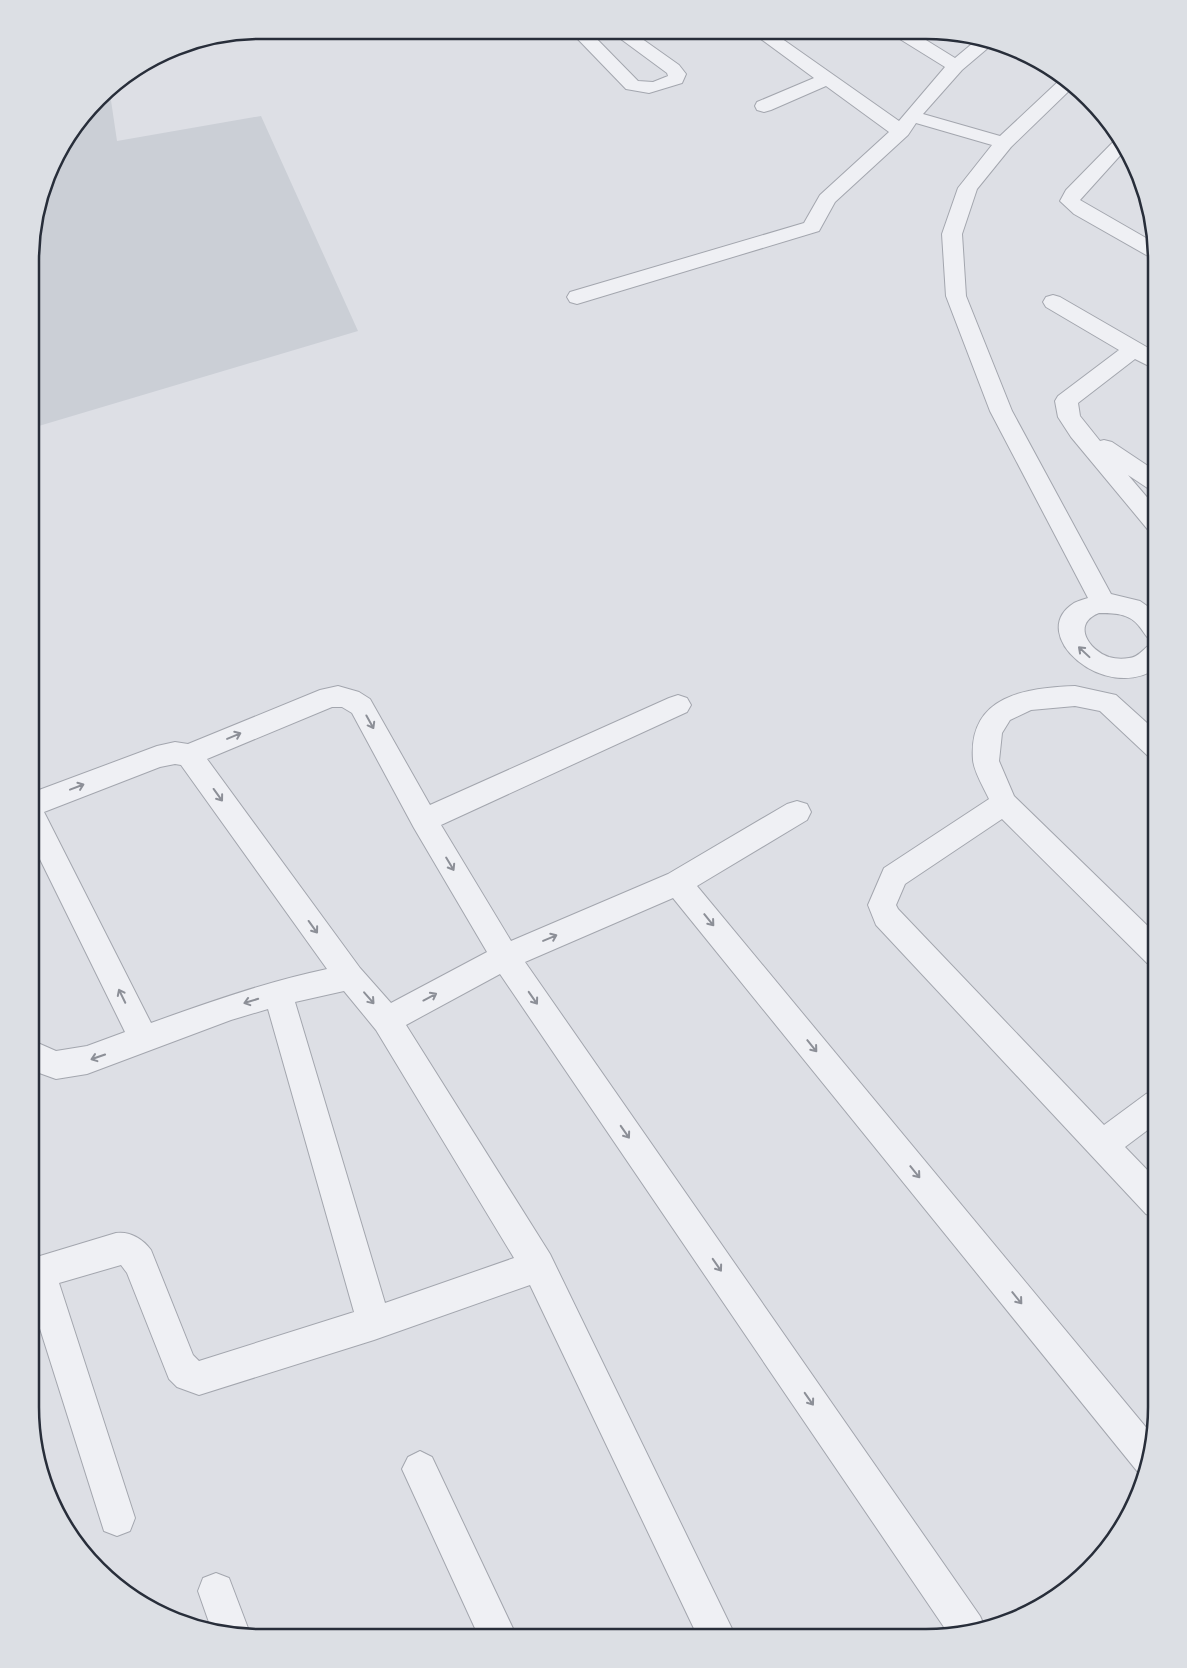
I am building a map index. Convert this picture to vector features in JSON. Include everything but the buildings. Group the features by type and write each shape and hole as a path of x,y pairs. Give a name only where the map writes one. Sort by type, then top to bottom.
{"street":[{"path":"587,39 632,85 640,89 652,88 676,79 677,74 672,69 631,39"},
{"path":"769,39 825,80 906,124 946,126 1004,143"},
{"path":"912,39 956,66"},
{"path":"577,297 812,228 827,199 906,124 956,66 981,45"},
{"path":"764,106 825,80"},
{"path":"1063,87 1004,143 968,188 952,234 956,296 1001,412 1103,602"},
{"path":"1117,147 1073,194 1070,201 1081,210 1148,248"},
{"path":"1053,302 1148,358"},
{"path":"1134,349 1066,401 1069,417 1079,432 1148,514"},
{"path":"1079,432 1148,477"},
{"path":"1148,619 1133,608 1118,603 1103,602 1089,605 1079,612 1072,620 1071,632 1075,643 1084,654 1112,668 1142,666 1148,662"},
{"path":"1107,702 1112,668"},
{"path":"189,756 318,701 342,696 352,699 361,706 424,820 505,958 965,1626"},
{"path":"1148,740 1107,702 1075,696 1026,700 1001,713 989,731 986,761 1004,803 1148,945"},
{"path":"424,820 678,705"},
{"path":"39,802 158,756 175,752 189,756 350,977 387,1020 538,1266 713,1629"},
{"path":"1004,803 894,876 882,905 886,916 1148,1194"},
{"path":"387,1020 505,958 678,882 797,812"},
{"path":"39,829 144,1040"},
{"path":"678,882 1144,1453"},
{"path":"39,1058 48,1063 65,1065 87,1060 231,1007 278,993 350,977"},
{"path":"278,993 374,1324"},
{"path":"1102,1145 1148,1111"},
{"path":"39,1273 116,1249 122,1248 132,1252 139,1262 180,1367 189,1376 199,1378 374,1324 538,1266"},
{"path":"39,1286 117,1518"},
{"path":"420,1469 494,1629"},
{"path":"216,1591 229,1627"}],"shaded area":[{"path":"111,97 117,141 261,116 358,331 39,426 39,246 46,203 56,176 76,137 94,114"}]}
